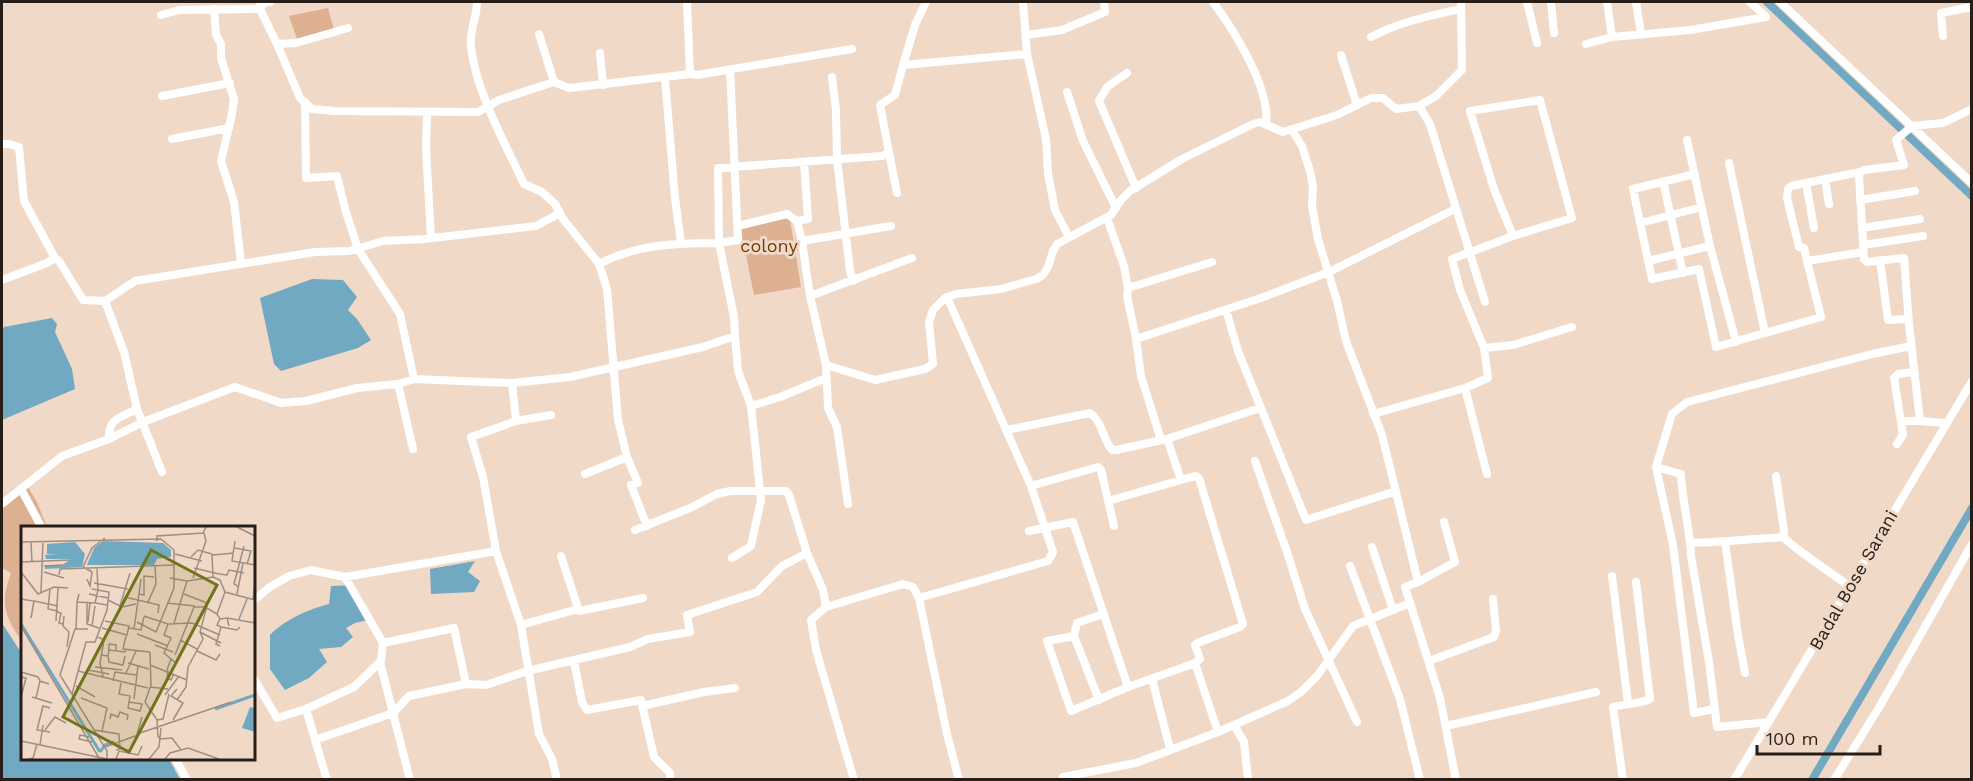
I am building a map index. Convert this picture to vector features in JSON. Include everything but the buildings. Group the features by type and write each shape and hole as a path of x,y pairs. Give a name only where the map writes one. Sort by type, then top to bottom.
{"street":[{"path":"161,15 177,6 214,9 270,2"},
{"path":"477,2 470,34 471,49 488,108 524,184 542,192 555,204 563,219 599,264 607,289 618,420 627,457 638,483 632,485 646,526"},
{"path":"687,2 690,74"},
{"path":"897,193 880,105 896,95 915,25 926,2"},
{"path":"1023,2 1027,54 1046,139 1048,174 1055,210 1069,237"},
{"path":"1026,35 1062,30 1105,12 1104,2"},
{"path":"1213,2 1233,29 1249,59 1268,112 1266,125"},
{"path":"1527,2 1537,43"},
{"path":"1551,2 1554,33"},
{"path":"1607,2 1612,38"},
{"path":"1635,2 1641,34"},
{"path":"1586,44 1612,38 1690,30 1766,17 1750,2"},
{"path":"1780,2 1971,183"},
{"path":"260,5 300,98 312,109 334,111 478,112 514,94 554,82 569,88 697,75 852,49"},
{"path":"826,365 875,380 925,369 933,364 929,322 933,310 947,297 1000,289 1043,275 1054,247 1107,218 1126,195 1182,159 1260,122 1280,132 1292,130 1337,115 1378,97 1383,98 1396,109 1419,106 1436,96 1462,69 1461,5 1414,19 1371,37"},
{"path":"1943,36 1941,13 1966,6"},
{"path":"214,9 216,35 221,44 221,58 234,99 221,161 234,202 241,263"},
{"path":"277,44 296,43 348,28"},
{"path":"539,34 554,82"},
{"path":"600,53 603,85"},
{"path":"903,65 1027,54"},
{"path":"1341,55 1357,105"},
{"path":"599,264 639,248 738,240 730,70"},
{"path":"1127,74 1107,87 1100,101 1137,188"},
{"path":"831,77 836,110 837,159 849,271 853,281"},
{"path":"665,78 681,243"},
{"path":"162,96 230,82"},
{"path":"1067,92 1083,141 1116,208"},
{"path":"1373,414 1465,388 1488,378 1484,348 1460,290 1452,259 1513,236 1572,218 1540,100 1470,111 1494,189 1513,236"},
{"path":"305,102 306,178 337,176 358,249 400,314 414,379"},
{"path":"1419,106 1430,124 1485,302"},
{"path":"1695,174 1633,189 1652,279 1699,269 1716,347 1821,317 1808,261 1804,248 1799,247 1787,198 1791,186 1864,170 1904,165 1896,140 1912,126 1943,123 1971,109"},
{"path":"427,112 426,148 431,238"},
{"path":"172,139 229,128"},
{"path":"1292,130 1302,146 1310,171 1313,187 1312,206 1318,239 1329,272 1346,341 1382,435 1418,582"},
{"path":"1687,140 1710,246 1736,342"},
{"path":"2,144 19,147 24,201 55,258 83,300 105,301 135,281 315,252 349,251 383,241 431,238 536,225 560,213"},
{"path":"732,558 751,546 761,491 750,406 738,370 734,317 719,243 718,168 882,156 889,153"},
{"path":"797,221 808,219 804,162"},
{"path":"1729,163 1765,333"},
{"path":"1860,172 1864,259 1867,262 1904,258 1908,319 1920,421"},
{"path":"1825,179 1829,204"},
{"path":"1664,181 1683,273"},
{"path":"1806,183 1814,228"},
{"path":"1860,200 1915,191"},
{"path":"1640,223 1702,207"},
{"path":"1136,339 1226,310 1329,272 1455,209"},
{"path":"738,226 787,214 797,221 810,296 826,365 828,408 837,427 848,504"},
{"path":"1107,218 1124,267 1128,288 1126,296 1136,339 1141,376 1180,480"},
{"path":"1862,228 1920,219"},
{"path":"802,241 891,226"},
{"path":"1808,261 1923,236"},
{"path":"1648,261 1710,246"},
{"path":"2,280 55,258"},
{"path":"810,296 912,258"},
{"path":"1880,260 1888,320 1908,319"},
{"path":"1128,288 1212,262"},
{"path":"919,598 1048,561 1053,552 1032,486 947,297"},
{"path":"105,301 124,352 136,409 162,472"},
{"path":"1226,310 1238,351 1306,520 1396,491"},
{"path":"1484,348 1513,345 1572,327"},
{"path":"2,504 41,470 62,456 235,387 281,403 306,401 357,388 398,384 414,379 512,383 570,377 703,347 735,336"},
{"path":"1714,709 1694,713 1673,545 1656,467 1672,414 1687,402 1911,346"},
{"path":"1897,444 1903,435 1894,378 1898,374 1914,372"},
{"path":"750,406 780,397 826,378"},
{"name":"Badal Bose Sarani","path":"1734,780 1971,381"},
{"path":"512,383 516,421"},
{"path":"398,384 413,449"},
{"path":"1465,388 1487,474"},
{"path":"1007,430 1086,412 1094,415 1100,422 1112,450 1164,439 1260,408"},
{"path":"109,439 109,427 112,422 136,409"},
{"path":"550,415 516,421 471,437 483,477 496,551 521,625 539,734 552,759 557,780"},
{"path":"1901,421 1946,423"},
{"path":"585,474 627,457"},
{"path":"1255,461 1305,609 1357,722"},
{"path":"1032,486 1098,467 1101,470 1114,526"},
{"path":"1656,467 1681,474 1682,496 1691,543 1691,556 1717,727 1769,722"},
{"path":"1074,636 1047,641 1071,711 1128,687 1195,663 1200,658 1197,643 1242,626 1243,620 1199,478 1196,476 1180,480 1108,501"},
{"path":"1776,476 1783,537"},
{"path":"21,489 41,526"},
{"path":"635,530 690,508 717,494 730,491 786,490 807,553 823,590 826,607"},
{"path":"1029,531 1072,522 1128,687"},
{"path":"1444,522 1455,562 1405,587 1440,698 1456,780"},
{"path":"1691,543 1783,537 1850,587"},
{"path":"1725,542 1745,673"},
{"path":"1834,780 1880,706 1971,544"},
{"path":"1372,547 1393,610"},
{"path":"255,599 289,576 311,570 345,577 496,551"},
{"path":"315,740 393,713 410,696 466,684 486,685 527,671 574,662 599,653 630,647 648,639 690,632 687,615 757,592 782,566 807,553"},
{"path":"561,556 578,609"},
{"path":"1350,566 1400,699 1420,780"},
{"path":"1612,576 1628,703"},
{"path":"345,577 384,643 380,662 410,780"},
{"path":"1623,780 1613,707 1647,702 1650,699 1636,582"},
{"path":"854,780 816,650 811,620 826,607 903,584 913,587 919,598 947,734 959,780"},
{"path":"521,625 578,609 579,611 585,610 643,598"},
{"path":"1429,661 1494,638 1496,631 1492,599"},
{"path":"1063,780 1063,777 1136,763 1218,732 1288,700 1301,692 1317,676 1353,626 1410,603"},
{"path":"1099,700 1074,636 1077,623 1103,614"},
{"path":"384,643 454,628 466,684"},
{"path":"255,681 277,718 306,709 354,687 380,662"},
{"path":"574,662 584,708 587,710 641,700 654,757 670,773 670,780"},
{"path":"1195,663 1218,732"},
{"path":"1152,679 1170,749"},
{"path":"642,706 704,692 735,688"},
{"path":"1446,726 1596,692"},
{"path":"306,709 327,780"},
{"path":"1234,725 1244,742 1248,780"},
{"path":"177,760 187,780"}],"green space":[{"path":"328,8 334,30 297,39 289,16"},
{"name":"colony","path":"789,213 801,287 754,295 740,225"},
{"path":"26,484 37,502 47,526 21,526 21,639 11,624 5,601 11,573 2,568 2,506"}],"water":[{"path":"312,279 343,280 357,297 348,310 371,340 358,348 281,371 274,364 260,298"},
{"path":"52,318 57,324 55,332 72,369 75,389 2,420 2,330 4,327"},
{"path":"475,561 468,572 480,581 474,592 431,594 430,569"},
{"path":"354,585 368,620 346,628 353,637 341,647 319,649 327,662 309,678 285,690 270,669 270,635 297,616 329,604 331,586"},
{"path":"2,623 21,652 21,760 170,760 180,779 2,779"}],"waterway":[{"path":"1767,2 1972,196"},
{"path":"1812,780 1972,508"}]}
